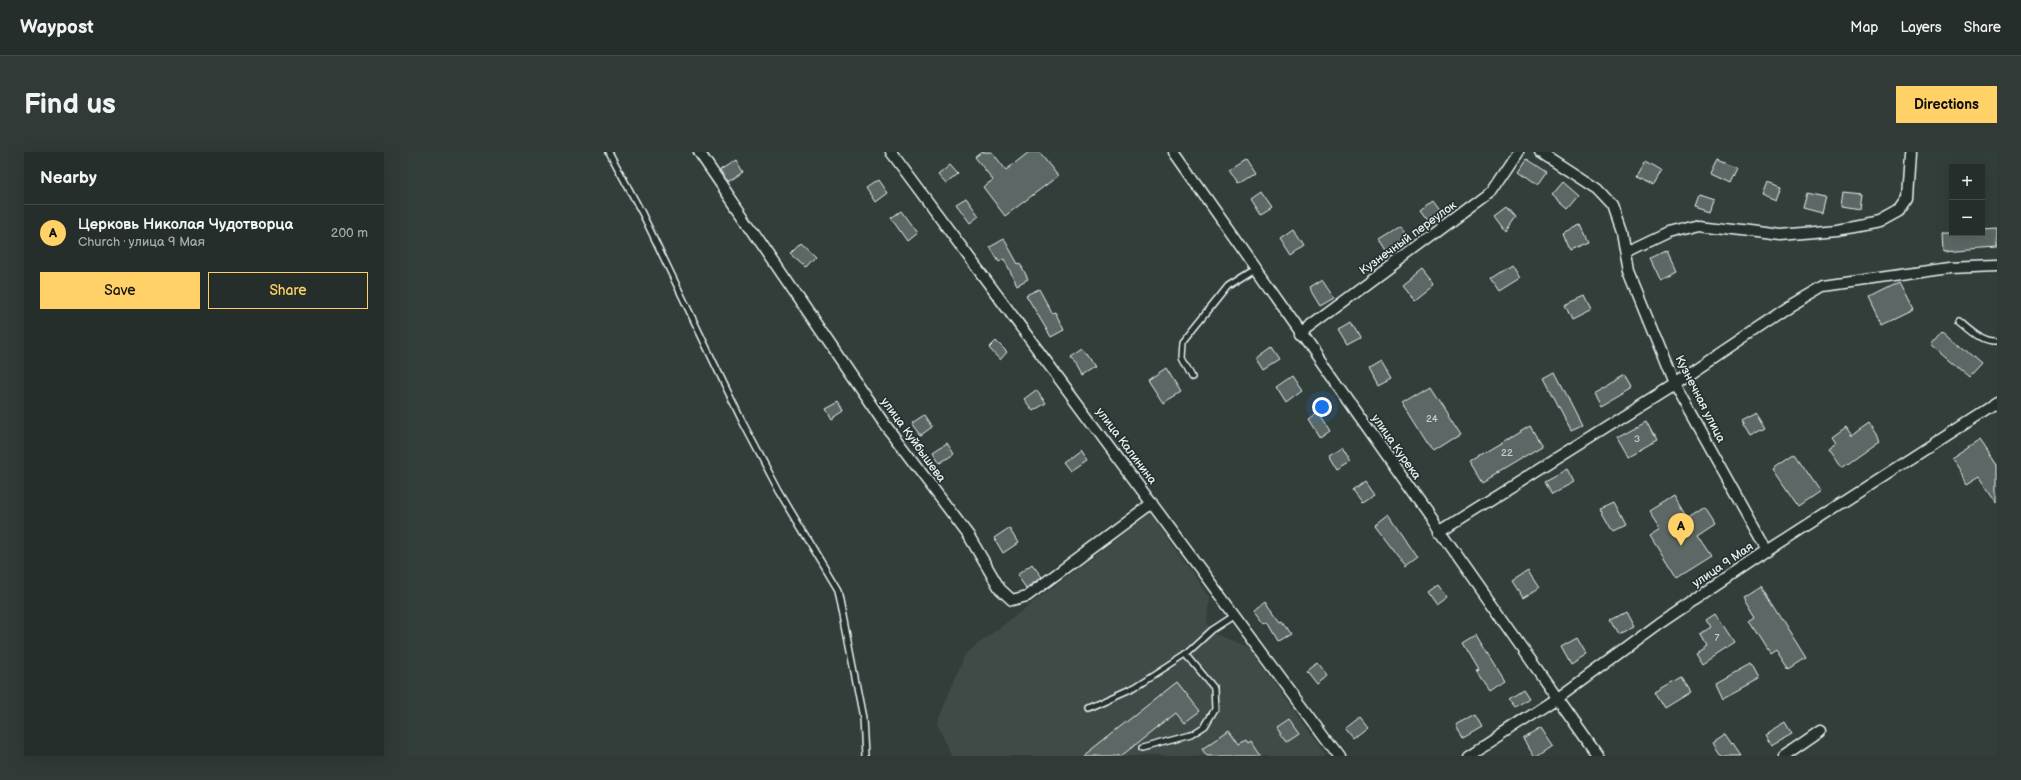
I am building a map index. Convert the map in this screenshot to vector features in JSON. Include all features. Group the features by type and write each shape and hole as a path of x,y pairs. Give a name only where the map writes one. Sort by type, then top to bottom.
{"street":[{"name":"улица Куйбышева","path":"699,152 879,416 969,536 1000,589 1012,600 1027,596 1152,503"},
{"name":"улица Калинина","path":"891,152 1339,756"},
{"name":"улица Курека","path":"1174,152 1300,334 1598,756"},
{"name":"Кузнечный переулок","path":"1300,334 1492,191 1518,152"},
{"name":"Кузнечная улица","path":"1540,152 1597,189 1613,206 1622,232 1629,273 1674,384 1767,551"},
{"path":"1626,253 1668,233 1700,225 1781,235 1837,230 1879,222 1899,211 1908,198 1911,152"},
{"path":"1439,532 1674,384 1790,306 1824,286 1949,268 1997,266"},
{"name":"улица 9 Мая","path":"1469,756 1558,698 1660,623 1767,551 1997,403"},
{"path":"1785,756 1820,732"}],"lane":[{"path":"609,152 642,213 742,421 779,491 838,590 863,718 865,756"},
{"path":"1192,377 1182,358 1183,342 1228,286 1255,269"},
{"path":"1960,321 1981,337 1991,341 1997,341"},
{"path":"1088,708 1135,687 1186,654 1212,630 1235,615"},
{"path":"1142,748 1191,735 1205,726 1214,709 1214,688 1186,654"}],"shaded area":[{"path":"1150,513 1209,597 1207,623 1215,634 1249,647 1327,756 951,756 937,723 965,654"}],"building":[{"path":"982,152 992,152 1006,170 1029,152 1039,152 1058,176 1005,216 983,187 993,180 975,157"},
{"path":"1245,159 1254,173 1238,183 1229,169"},
{"path":"1527,159 1547,172 1538,185 1519,171"},
{"path":"736,160 743,172 728,182 720,170"},
{"path":"1717,160 1736,168 1729,183 1710,174"},
{"path":"1645,162 1660,171 1652,185 1637,176"},
{"path":"950,165 958,174 946,184 938,175"},
{"path":"878,180 887,193 875,202 866,188"},
{"path":"1767,181 1782,186 1777,200 1762,194"},
{"path":"1563,182 1579,196 1568,209 1552,195"},
{"path":"1261,192 1272,208 1261,215 1251,199"},
{"path":"1843,192 1861,194 1859,209 1841,206"},
{"path":"1807,193 1826,197 1822,213 1803,208"},
{"path":"1700,195 1715,200 1711,211 1696,206"},
{"path":"966,198 979,216 970,223 956,204"},
{"path":"1433,201 1444,216 1432,225 1421,210"},
{"path":"1507,207 1516,217 1506,231 1495,216"},
{"path":"901,211 917,233 907,241 891,218"},
{"path":"1580,225 1588,242 1569,250 1562,233"},
{"path":"1401,227 1409,240 1388,253 1380,240"},
{"path":"1997,229 1997,248 1944,252 1943,233 1949,233 1949,236 1985,236 1985,230"},
{"path":"1293,230 1304,247 1291,256 1280,239"},
{"path":"1004,239 1018,264 1020,263 1028,279 1017,285 1004,259 999,262 990,247"},
{"path":"801,243 815,256 805,267 790,254"},
{"path":"1666,251 1675,270 1659,278 1650,259"},
{"path":"1511,265 1519,278 1498,291 1490,279"},
{"path":"1422,269 1434,284 1414,300 1402,285"},
{"path":"1322,280 1334,298 1320,306 1309,288"},
{"path":"1899,283 1913,310 1882,325 1869,298"},
{"path":"1039,289 1052,313 1055,312 1064,330 1051,337 1026,295"},
{"path":"1585,296 1592,310 1572,320 1565,305"},
{"path":"1352,321 1361,337 1348,344 1339,329"},
{"path":"1943,330 1981,364 1969,377 1931,344"},
{"path":"996,341 1007,352 1000,360 989,348"},
{"path":"1272,348 1280,360 1264,370 1257,359"},
{"path":"1083,350 1094,368 1081,376 1071,358"},
{"path":"1381,362 1391,379 1378,386 1369,369"},
{"path":"1166,368 1181,392 1163,403 1148,380"},
{"path":"1555,372 1582,425 1571,430 1544,378"},
{"path":"1626,375 1633,387 1600,406 1593,394"},
{"path":"1292,376 1302,391 1286,403 1276,387"},
{"path":"1430,386 1461,434 1433,452 1402,403"},
{"path":"1036,390 1046,403 1033,411 1024,399"},
{"path":"839,402 844,411 832,419 826,409"},
{"path":"1318,412 1330,431 1320,438 1308,419"},
{"path":"1756,414 1765,429 1750,437 1741,422"},
{"path":"924,415 932,427 921,435 912,423"},
{"path":"1646,421 1656,440 1628,456 1617,437"},
{"path":"1869,424 1880,440 1842,467 1829,448 1836,443 1832,437 1846,427 1852,436"},
{"path":"1530,426 1542,446 1483,481 1471,461"},
{"path":"1980,440 1997,465 1997,502 1980,476 1967,484 1951,459"},
{"path":"947,443 954,454 940,463 933,452"},
{"path":"1342,447 1351,462 1337,470 1328,455"},
{"path":"1079,450 1086,460 1070,471 1063,462"},
{"path":"1795,454 1820,491 1798,506 1773,469"},
{"path":"1567,469 1574,482 1552,494 1545,481"},
{"path":"1365,482 1374,495 1362,503 1353,491"},
{"path":"1674,496 1687,518 1705,506 1716,523 1698,535 1712,556 1677,578 1650,535 1661,528 1650,511"},
{"path":"1613,503 1625,526 1613,532 1600,509"},
{"path":"1388,514 1418,558 1406,567 1374,525"},
{"path":"1009,528 1018,543 1003,553 994,538"},
{"path":"1032,564 1042,577 1026,588 1017,575"},
{"path":"1528,571 1539,588 1523,598 1512,581"},
{"path":"1437,584 1447,598 1436,606 1426,592"},
{"path":"1761,586 1806,658 1789,669 1776,649 1770,653 1750,621 1756,617 1744,597"},
{"path":"1265,601 1281,622 1283,621 1291,634 1279,641 1268,622 1265,624 1254,610"},
{"path":"1625,611 1633,626 1618,634 1610,619"},
{"path":"1715,613 1734,642 1702,663 1695,652 1706,645 1700,634 1711,627 1706,619"},
{"path":"1476,635 1504,680 1489,690 1476,671 1479,670 1463,643"},
{"path":"1577,638 1587,655 1571,665 1561,647"},
{"path":"1317,662 1327,675 1316,683 1306,670"},
{"path":"1750,664 1758,679 1723,698 1716,683"},
{"path":"1682,678 1691,692 1665,708 1656,693"},
{"path":"1177,682 1200,711 1184,723 1176,713 1121,756 1083,756"},
{"path":"1523,689 1529,698 1516,707 1509,698"},
{"path":"1475,714 1482,726 1463,737 1456,724"},
{"path":"1359,717 1367,727 1353,738 1345,728"},
{"path":"1288,719 1299,734 1287,742 1276,727"},
{"path":"1785,723 1792,735 1772,746 1765,735"},
{"path":"1541,728 1553,746 1538,756 1534,756 1523,739"},
{"path":"1229,730 1239,744 1246,740 1248,743 1251,741 1261,756 1207,756 1202,749"},
{"path":"1725,734 1740,756 1722,756 1713,742"}],"place":[{"name":"Церковь Николая Чудотворца","path":"1681,546"}]}
